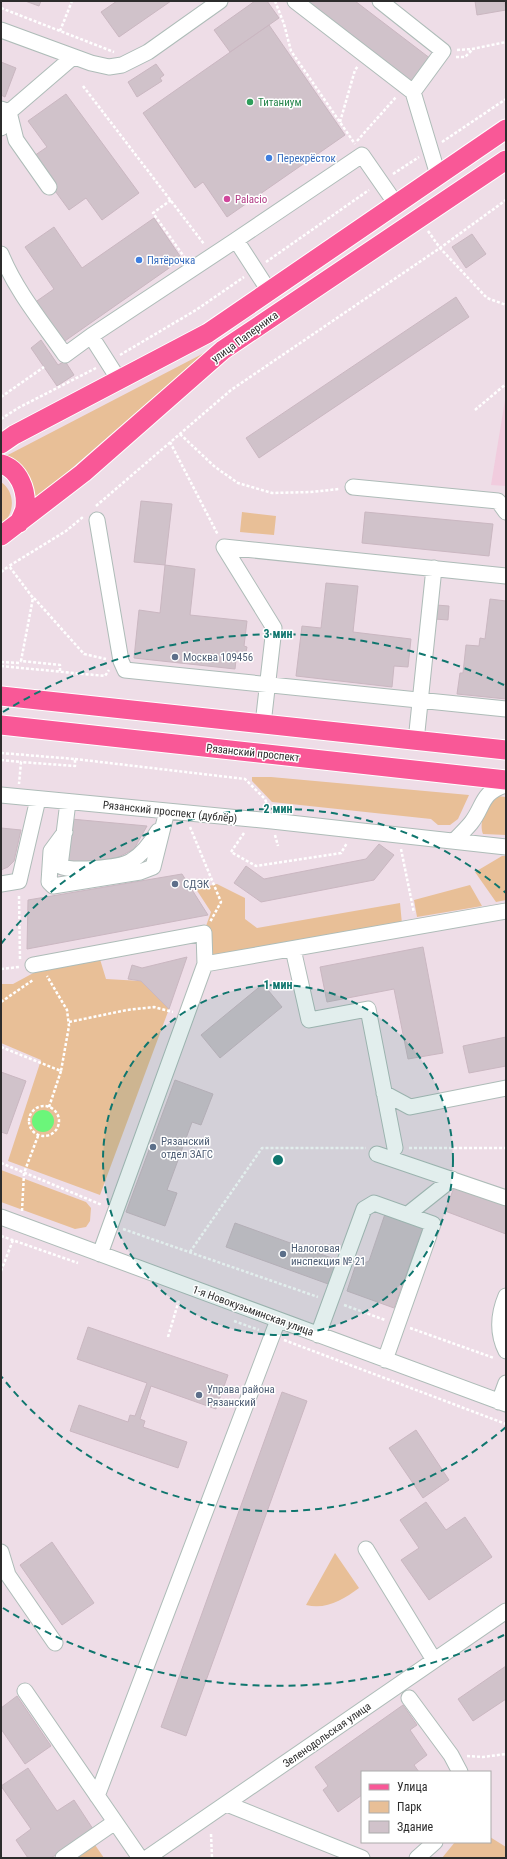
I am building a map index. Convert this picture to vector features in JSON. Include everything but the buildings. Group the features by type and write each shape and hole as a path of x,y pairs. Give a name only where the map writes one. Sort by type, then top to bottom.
{"main road":[{"path":"1,444 14,435 208,333 506,129"},
{"name":"улица Паперника","path":"1,536 20,523 83,473 223,350 506,160"},
{"path":"1,464 8,466 18,476 24,489 25,508 20,523"},
{"path":"1,696 506,750"},
{"name":"Рязанский проспект","path":"1,725 506,780"}],"street":[{"path":"1,30 97,65 109,67 134,61 220,1"},
{"path":"295,1 413,92 438,175"},
{"path":"380,1 443,51 413,92"},
{"path":"1,128 5,111 73,56"},
{"path":"5,111 16,140 49,187"},
{"path":"1,254 7,270 27,302 65,355 91,336 362,155 396,204"},
{"path":"236,240 269,291"},
{"path":"91,336 119,380"},
{"path":"353,487 498,501 506,512"},
{"path":"92,514 121,661 125,670 506,709"},
{"path":"224,546 506,576"},
{"path":"224,546 274,628 263,724"},
{"path":"416,741 434,568"},
{"path":"454,841 472,822 482,802 489,793 506,785"},
{"name":"Рязанский проспект (дублёр)","path":"1,795 166,815 272,822 506,847"},
{"path":"1,884 19,881 38,799"},
{"path":"68,802 60,866 66,870 104,867 130,862 149,846 166,815"},
{"path":"64,832 51,852 49,882 53,886 140,872 153,867 166,815"},
{"path":"205,964 506,911"},
{"path":"39,967 204,932 205,964 100,1254"},
{"path":"293,949 309,1020 368,1009 395,1148"},
{"path":"384,1093 410,1107 506,1088"},
{"path":"377,1154 506,1198"},
{"path":"408,1214 452,1179"},
{"path":"318,1334 364,1209 374,1203 408,1214 433,1224 385,1360"},
{"name":"1-я Новокузьминская улица","path":"1,1217 503,1403"},
{"path":"502,1355 499,1318 506,1296"},
{"path":"97,1796 278,1320"},
{"path":"503,1403 506,1383"},
{"path":"366,1549 434,1660"},
{"path":"1,1552 8,1575 56,1643"},
{"name":"Зеленодольская улица","path":"147,1858 506,1612"},
{"path":"25,1691 140,1858"},
{"path":"409,1698 451,1755 459,1771"},
{"path":"227,1804 362,1858"},
{"path":"63,1858 115,1822"},
{"path":"417,1858 434,1843"}],"path":[{"path":"60,31 72,1"},
{"path":"275,1 284,24 291,51 360,150"},
{"path":"1,8 97,46"},
{"path":"467,50 506,42"},
{"path":"340,122 355,70"},
{"path":"83,86 206,247"},
{"path":"355,144 394,100"},
{"path":"171,200 153,213 188,263"},
{"path":"1,572 92,514 170,442 232,390 440,248 506,200"},
{"path":"440,248 487,298 506,305"},
{"path":"1,397 44,366"},
{"path":"475,410 506,384"},
{"path":"180,434 215,467 238,483 272,493 311,492 353,487"},
{"path":"170,442 224,546"},
{"path":"9,566 33,598 84,654 110,660"},
{"path":"1,662 19,663 33,598"},
{"path":"1,666 60,671 60,665 20,660"},
{"path":"1,753 75,759 245,779 265,799 278,846"},
{"path":"1,760 75,766 75,759"},
{"path":"18,797 21,762"},
{"path":"188,821 221,902 204,932"},
{"path":"248,828 231,852 256,866 340,852 350,839"},
{"path":"400,844 417,927"},
{"path":"1,969 20,967 19,881"},
{"path":"1,1002 39,967 68,1010 69,1022 61,1071 49,1107"},
{"path":"69,1022 127,1010 154,1007 187,1016"},
{"path":"1,1047 61,1071"},
{"path":"49,1107 58,1115 58,1127 50,1136 38,1136 30,1128 29,1116 37,1108 49,1107"},
{"path":"22,1212 24,1173 38,1136"},
{"path":"190,1252 262,1148 506,1148"},
{"path":"1,1163 116,1211 116,1227 398,1324 502,1355"},
{"path":"1,1236 85,1265"},
{"path":"1,1271 14,1236"},
{"path":"168,1337 179,1300"},
{"path":"451,1755 483,1757 506,1754"},
{"path":"211,1834 212,1858"}],"shaded area":[{"path":"506,394 506,486 491,485"},
{"path":"43,1110 51,1113 54,1121 51,1129 43,1132 35,1129 32,1121 35,1113"}],"green space":[{"path":"206,352 34,501 4,457"},
{"path":"1,482 6,486 9,492 12,504 6,521 1,525"},
{"path":"242,512 276,516 274,535 240,532"},
{"path":"252,777 271,777 469,795 458,819 450,825 438,825 431,819 272,802 252,781"},
{"path":"497,796 506,797 506,835 483,834 482,824 484,813 493,799"},
{"path":"502,856 506,856 506,900 496,902 475,872"},
{"path":"217,884 245,898 245,919 257,928 400,903 402,924 209,960 212,938 206,926 211,912 196,889"},
{"path":"470,885 482,906 417,917 414,900"},
{"path":"99,956 106,979 141,981 169,1009 100,1195 8,1161 41,1060 1,1043 1,984 13,984 50,964"},
{"path":"1,1170 86,1202 91,1208 90,1221 86,1227 75,1229 1,1202"},
{"path":"335,1553 359,1588 334,1603 320,1606 306,1605"},
{"path":"491,1838 506,1847 506,1858 442,1858 454,1843 491,1843"},
{"path":"93,1842 104,1858 69,1858"}],"place":[{"name":"Титаниум","path":"250,102"},
{"name":"Перекрёсток","path":"269,158"},
{"name":"Palacio","path":"227,199"},
{"name":"Пятёрочка","path":"139,260"},
{"name":"Москва 109456","path":"175,657"},
{"name":"СДЭК","path":"175,884"},
{"name":"Рязанский отдел ЗАГС","path":"153,1147"},
{"name":"Налоговая инспекция № 21","path":"283,1254"},
{"name":"Управа района Рязанский","path":"199,1395"}]}
